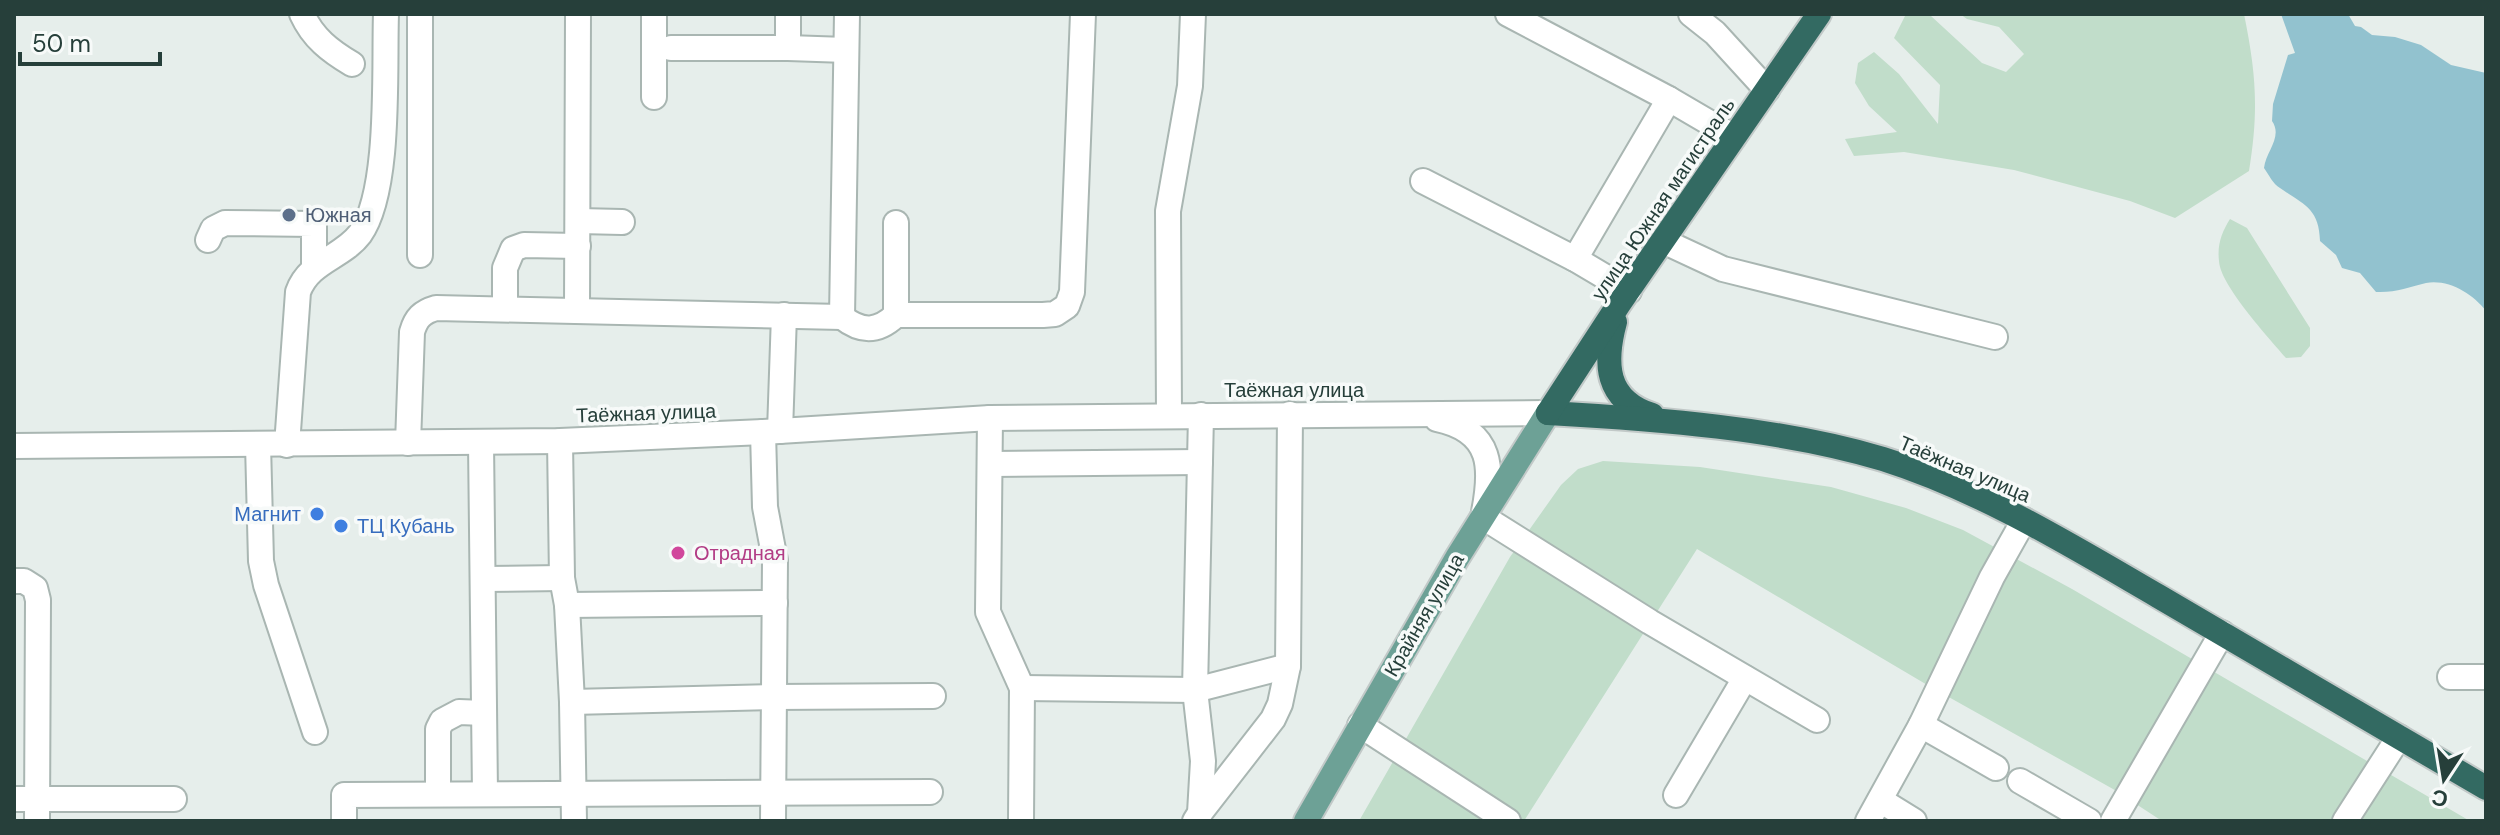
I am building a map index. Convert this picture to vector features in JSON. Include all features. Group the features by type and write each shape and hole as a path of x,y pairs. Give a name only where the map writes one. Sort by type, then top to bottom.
{"highway":[{"name":"улица Южная магистраль","path":"1548,413 1767,90 1813,16"},
{"path":"1624,298 1609,355 1609,370 1616,390 1627,404 1669,421"},
{"name":"Таёжная улица","path":"1548,413 1669,421 1789,439 1881,459 1956,487 2024,520 2486,788"}],"main road":[{"name":"Крайняя улица","path":"1306,821 1483,517 1548,413"}],"street":[{"path":"302,14 312,34 352,64"},
{"path":"287,445 298,292 303,278 314,267 359,235 368,219 375,195 383,122 386,14"},
{"path":"420,14 420,255"},
{"path":"577,311 578,14"},
{"path":"654,14 654,97"},
{"path":"788,14 788,48"},
{"path":"842,317 847,14"},
{"path":"408,443 411,342 415,322 424,312 436,308 842,317 854,326 865,329 885,326 896,315 1055,314 1067,306 1072,292 1083,14"},
{"path":"1169,415 1168,211 1190,86 1193,14"},
{"path":"1508,14 1734,137"},
{"path":"1691,14 1715,33 1767,90"},
{"path":"671,48 846,50"},
{"path":"1575,259 1669,99"},
{"path":"1423,181 1575,259 1624,298"},
{"path":"579,221 622,222"},
{"path":"208,240 213,229 225,223 314,224 314,267"},
{"path":"896,223 896,315"},
{"path":"1663,241 1723,269 1995,337"},
{"path":"505,308 505,268 513,249 524,245 578,246"},
{"path":"773,821 775,560 765,507 784,315"},
{"path":"1403,413 1458,426 1468,430 1480,442 1489,468 1483,517 1650,622 1817,720"},
{"name":"Таёжная улица","path":"14,446 560,441 990,418 1548,413"},
{"path":"1198,817 1273,719 1280,704 1288,666 1290,414"},
{"path":"1198,817 1203,743 1195,690 1201,415"},
{"path":"990,418 988,612 1022,688 1021,821"},
{"path":"560,441 562,578 567,605 572,702 574,821"},
{"path":"481,442 485,794"},
{"path":"258,444 261,561 266,585 315,732"},
{"path":"990,464 1200,462"},
{"path":"1914,821 1874,811 2024,520"},
{"path":"483,579 562,578"},
{"path":"14,581 24,581 35,588 38,600 29,806 174,799"},
{"path":"567,605 775,603"},
{"path":"2113,821 2222,633"},
{"path":"1022,688 1195,690 1288,666"},
{"path":"2450,677 2486,677"},
{"path":"1676,795 1745,678"},
{"path":"572,702 933,696"},
{"path":"438,794 438,729 442,721 459,712 484,713"},
{"path":"1360,725 1508,821"},
{"path":"1921,725 1996,768"},
{"path":"2345,821 2399,737"},
{"path":"2020,781 2063,815 2089,821"},
{"path":"344,821 344,795 930,792"}],"green space":[{"path":"1960,14 2244,14 2255,92 2249,171 2175,218 2130,201 2014,170 1904,152 1854,156 1845,139 1897,132 1869,106 1855,83 1858,63 1874,52 1899,74 1938,124 1940,85 1894,38 1905,16 1931,16 1982,63 2006,72 2024,54 1999,27 1967,19"},
{"path":"2230,219 2247,228 2310,328 2310,346 2301,357 2286,358 2246,311 2221,271 2219,249"},
{"path":"1603,461 1700,467 1831,487 1906,508 1963,530 2072,589 2470,821 2162,821 2113,789 1929,686 1697,549 1524,821 1359,821 1510,557 1561,485 1578,469"}],"water":[{"path":"2281,14 2348,14 2355,26 2372,35 2395,37 2421,45 2451,65 2486,73 2486,311 2467,294 2443,283 2376,292 2360,273 2342,268 2336,255 2320,241 2317,221 2309,208 2271,179 2264,168 2276,133 2272,121 2273,104 2288,55 2295,53"}],"place":[{"name":"Южная","path":"289,215"},
{"name":"Магнит","path":"317,514"},
{"name":"ТЦ Кубань","path":"341,526"},
{"name":"Отрадная","path":"678,553"}]}
